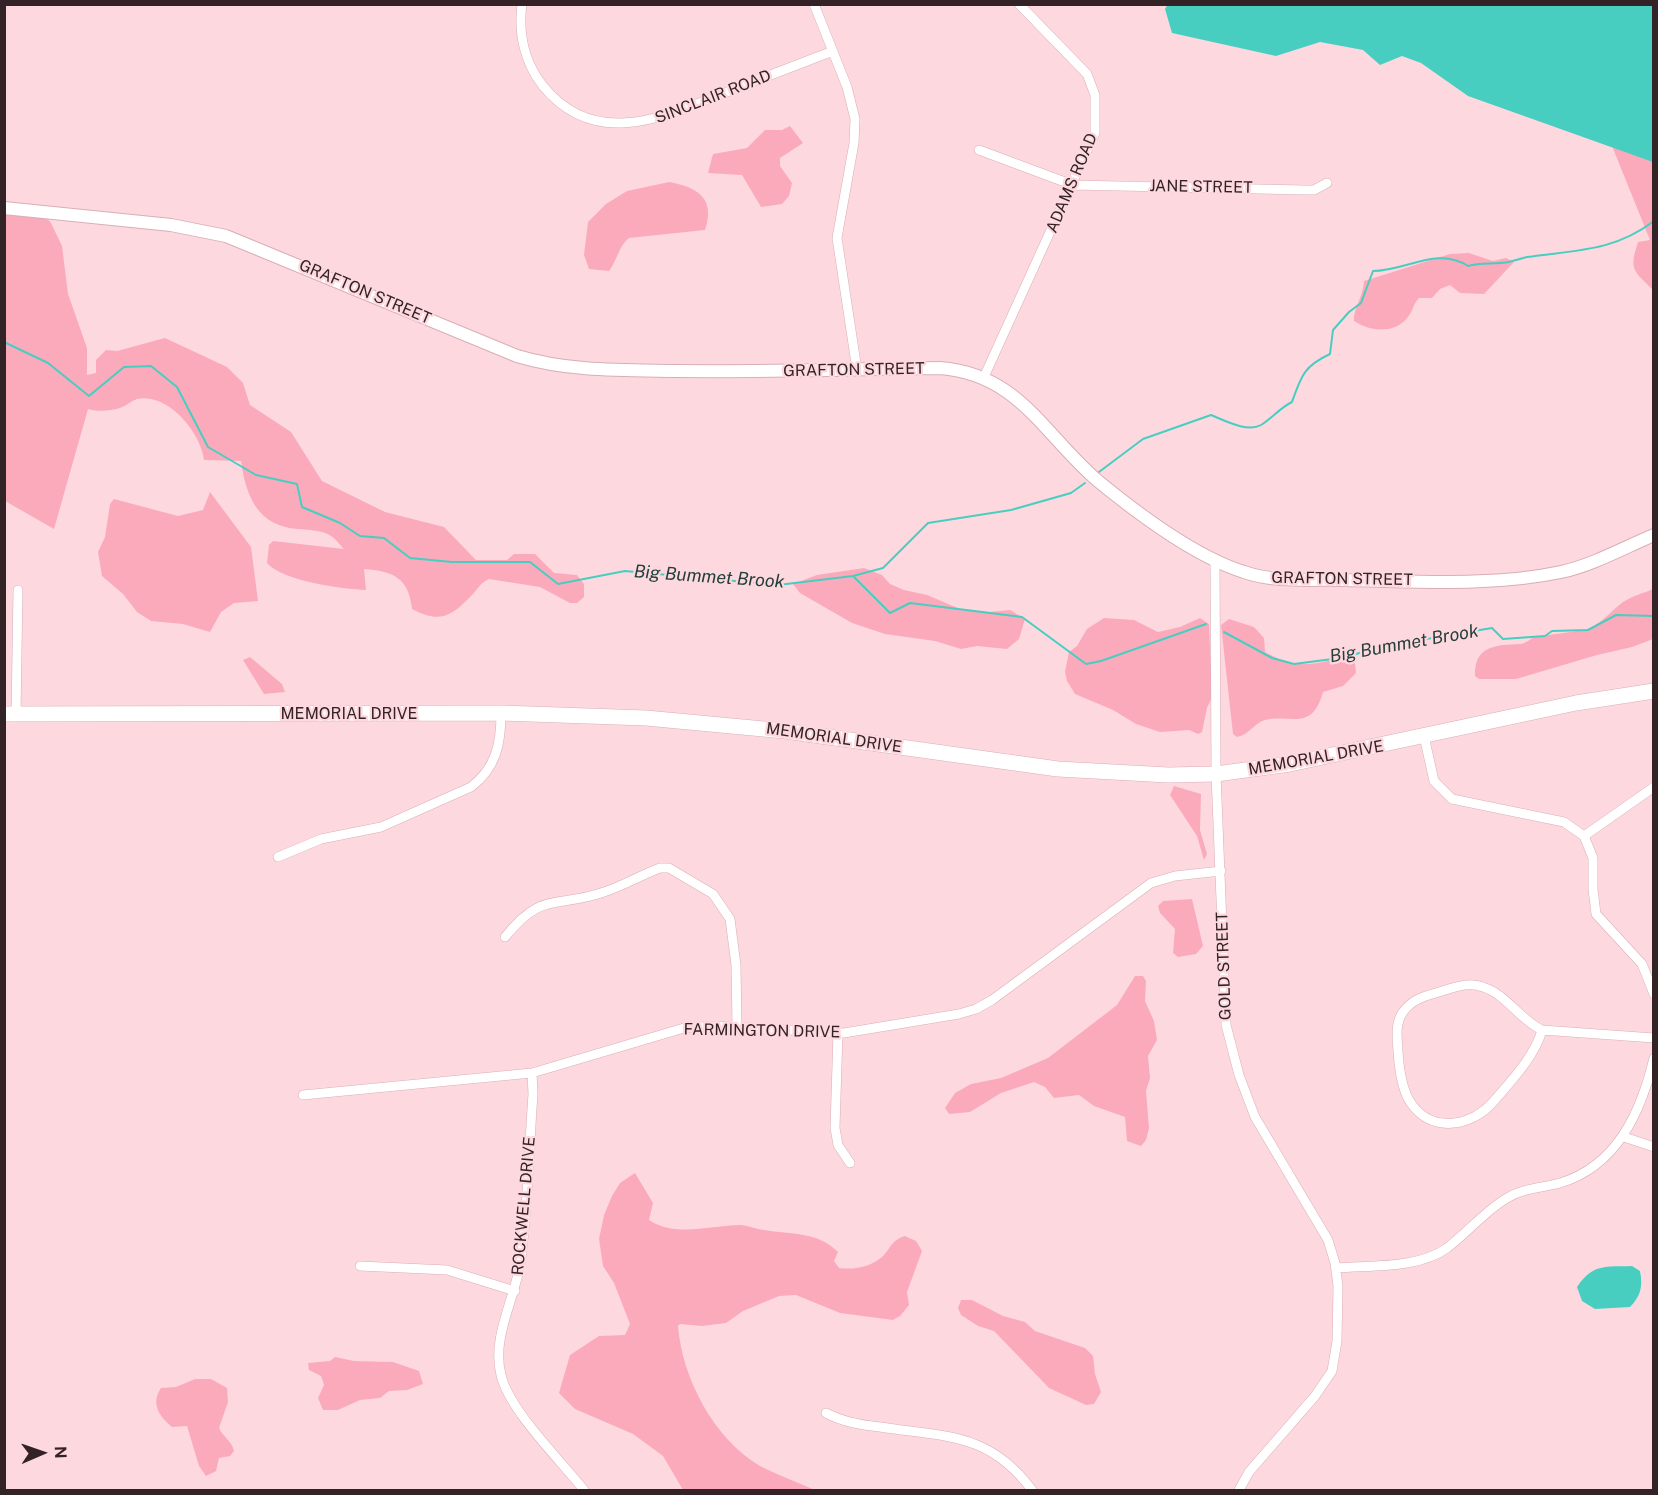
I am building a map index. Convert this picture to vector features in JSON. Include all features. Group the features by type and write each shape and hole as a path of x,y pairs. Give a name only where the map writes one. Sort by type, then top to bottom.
{"main road":[{"name":"MEMORIAL DRIVE","path":"10,714 501,713 719,723 1094,773 1216,774 1307,761 1576,703 1653,691"}],"street":[{"name":"SINCLAIR ROAD","path":"522,4 522,39 529,61 540,81 555,98 573,111 605,122 627,124 664,117 833,51"},
{"path":"814,4 850,97 855,119 854,143 837,237 857,370"},
{"name":"ADAMS ROAD","path":"984,377 1095,133 1095,95 1088,74 1019,4"},
{"name":"JANE STREET","path":"979,150 1073,185 1314,190 1327,183"},
{"name":"GRAFTON STREET","path":"4,208 171,225 226,236 517,356 554,366 592,370 743,372 940,368 984,377 1010,392 1113,493 1215,561 1245,573 1269,578 1504,580 1569,570 1621,551 1653,535"},
{"name":"GOLD STREET","path":"1215,561 1216,774 1224,1008 1229,1041 1255,1117 1320,1222 1336,1268 1337,1341 1332,1371 1315,1396 1249,1472 1239,1491"},
{"path":"10,714 18,590"},
{"path":"278,857 321,839 381,827 471,787 483,778 493,765 499,745 501,713"},
{"path":"1424,736 1434,781 1452,799 1564,822 1584,836 1593,858 1596,914 1605,927 1642,964 1653,994"},
{"path":"1584,836 1653,788"},
{"path":"505,937 521,917 537,905 602,893 648,872 669,868 713,894 730,919 736,965 737,1028"},
{"name":"FARMINGTON DRIVE","path":"303,1095 532,1073 672,1030 699,1026 838,1033 947,1017 976,1009 1151,883 1175,876 1221,872"},
{"path":"1542,1030 1538,1043 1490,1106 1474,1119 1455,1124 1435,1121 1417,1111 1409,1100 1399,1063 1396,1036 1403,1011 1416,999 1465,985 1484,987 1542,1030 1653,1038"},
{"path":"838,1033 835,1128 838,1145 850,1163"},
{"path":"1336,1268 1416,1261 1441,1252 1505,1198 1560,1182 1587,1170 1602,1160 1624,1137 1634,1118 1653,1058"},
{"name":"ROCKWELL DRIVE","path":"532,1073 533,1094 522,1249 501,1340 499,1364 502,1379 519,1410 584,1491"},
{"path":"1624,1137 1653,1147"},
{"path":"360,1266 447,1270 514,1291"},
{"path":"826,1413 849,1423 971,1442 1004,1459 1032,1491"}],"shaded area":[{"path":"1555,5 1653,5 1653,290 1637,273 1634,264 1638,242 1650,240"},
{"path":"790,126 803,143 780,158 780,166 792,183 789,196 782,204 761,207 742,175 708,173 713,154 747,148 765,130 782,130"},
{"path":"669,182 688,187 702,196 708,210 705,230 629,238 609,271 589,269 584,255 588,222 606,204 627,191"},
{"path":"4,201 40,210 51,223 62,246 68,294 87,348 87,375 96,373 96,360 106,350 117,351 165,338 227,367 243,383 250,405 291,432 322,481 385,512 444,527 476,560 507,560 514,554 535,554 554,573 577,575 584,584 584,597 577,603 570,603 540,587 489,579 481,584 457,609 437,617 412,609 403,583 391,574 364,569 366,590 329,586 286,575 267,563 269,545 273,541 344,549 328,534 284,527 264,516 251,498 241,461 204,460 197,438 181,417 171,408 149,399 137,399 112,410 88,409 54,529 5,501"},
{"path":"1469,253 1493,261 1506,258 1514,262 1484,294 1460,293 1450,285 1440,289 1432,298 1419,298 1405,321 1398,326 1384,330 1368,328 1354,321 1364,281 1450,254"},
{"path":"210,492 251,547 258,601 234,603 221,612 210,632 183,624 151,621 137,612 123,594 102,576 98,552 105,537 110,504 114,499 178,516 203,510"},
{"path":"864,568 882,575 890,584 904,590 927,595 960,609 989,612 1010,610 1025,619 1019,639 1007,649 977,646 961,649 935,641 885,634 852,623 800,593 793,584 817,575"},
{"path":"1653,589 1653,639 1516,679 1479,679 1475,676 1478,658 1488,649 1495,646 1522,644 1536,637 1590,628 1623,602"},
{"path":"1104,618 1134,620 1158,632 1180,627 1200,618 1209,624 1212,697 1202,732 1198,734 1189,730 1160,732 1136,724 1113,710 1075,694 1067,681 1065,672 1069,652 1077,646 1087,629"},
{"path":"1229,619 1254,627 1264,638 1265,652 1277,658 1288,662 1309,664 1354,654 1356,673 1343,686 1323,692 1313,712 1307,717 1265,720 1237,737 1233,734 1221,625"},
{"path":"250,657 282,684 285,692 264,694 243,660"},
{"path":"1174,786 1201,794 1200,830 1207,854 1204,860 1197,836 1170,795"},
{"path":"1192,899 1203,946 1196,954 1178,957 1173,953 1175,929 1160,913 1158,906 1163,901"},
{"path":"1135,976 1143,976 1146,981 1145,1001 1154,1021 1157,1040 1148,1056 1150,1078 1146,1091 1149,1128 1146,1140 1141,1146 1127,1141 1125,1117 1094,1106 1079,1095 1054,1098 1045,1087 1034,1082 1001,1093 970,1112 949,1114 945,1108 955,1093 971,1084 1001,1078 1048,1058 1117,1005"},
{"path":"635,1173 653,1203 649,1220 670,1228 694,1229 741,1225 813,1237 822,1240 838,1252 834,1261 839,1268 869,1265 884,1255 895,1241 905,1236 916,1241 922,1251 907,1292 909,1305 900,1316 893,1320 840,1313 796,1295 779,1296 743,1311 726,1323 702,1326 680,1324 678,1326 686,1366 694,1386 703,1405 728,1440 760,1466 815,1490 683,1490 663,1456 633,1434 575,1409 559,1393 570,1355 599,1336 625,1335 630,1324 614,1283 603,1266 599,1239 604,1215 612,1196 620,1183"},
{"path":"961,1300 972,1300 1003,1316 1025,1322 1035,1331 1085,1348 1093,1356 1095,1374 1101,1392 1094,1404 1086,1405 1049,1388 994,1331 978,1326 961,1315 958,1308"},
{"path":"335,1357 354,1361 393,1362 419,1371 423,1384 407,1390 389,1391 380,1398 360,1400 338,1410 323,1410 318,1398 324,1385 321,1376 309,1370 308,1363 330,1361"},
{"path":"195,1379 211,1379 227,1388 228,1402 219,1428 234,1451 230,1456 219,1458 216,1471 206,1476 199,1466 187,1426 172,1427 160,1414 156,1405 161,1388 176,1387"}],"water":[{"path":"1168,4 1653,5 1653,162 1468,96 1421,63 1402,56 1380,65 1363,50 1320,42 1276,56 1172,33 1165,9"},
{"path":"1632,1266 1640,1271 1641,1286 1637,1299 1630,1307 1595,1309 1582,1301 1577,1287 1589,1274 1601,1268"}],"waterway":[{"path":"1099,472 1143,439 1211,415 1242,427 1261,425 1292,402 1305,373 1314,363 1330,354 1333,330 1349,312 1361,303 1373,271 1433,259 1456,260 1468,266 1577,251 1624,239 1654,221"},
{"name":"Big Bummet Brook","path":"4,342 48,363 89,396 124,367 151,366 177,387 208,447 256,475 297,484 302,507 340,523 360,536 384,538 410,558 452,562 530,562 558,584 625,571 778,585 853,576 890,613 910,603 1022,617 1086,664 1101,661 1206,624"},
{"path":"853,576 883,568 928,523 1011,510 1071,493 1085,483"},
{"name":"Big Bummet Brook","path":"1224,632 1272,658 1294,664 1348,657 1373,648 1492,628 1503,639 1545,636 1552,631 1588,630 1616,615 1654,616"}]}
